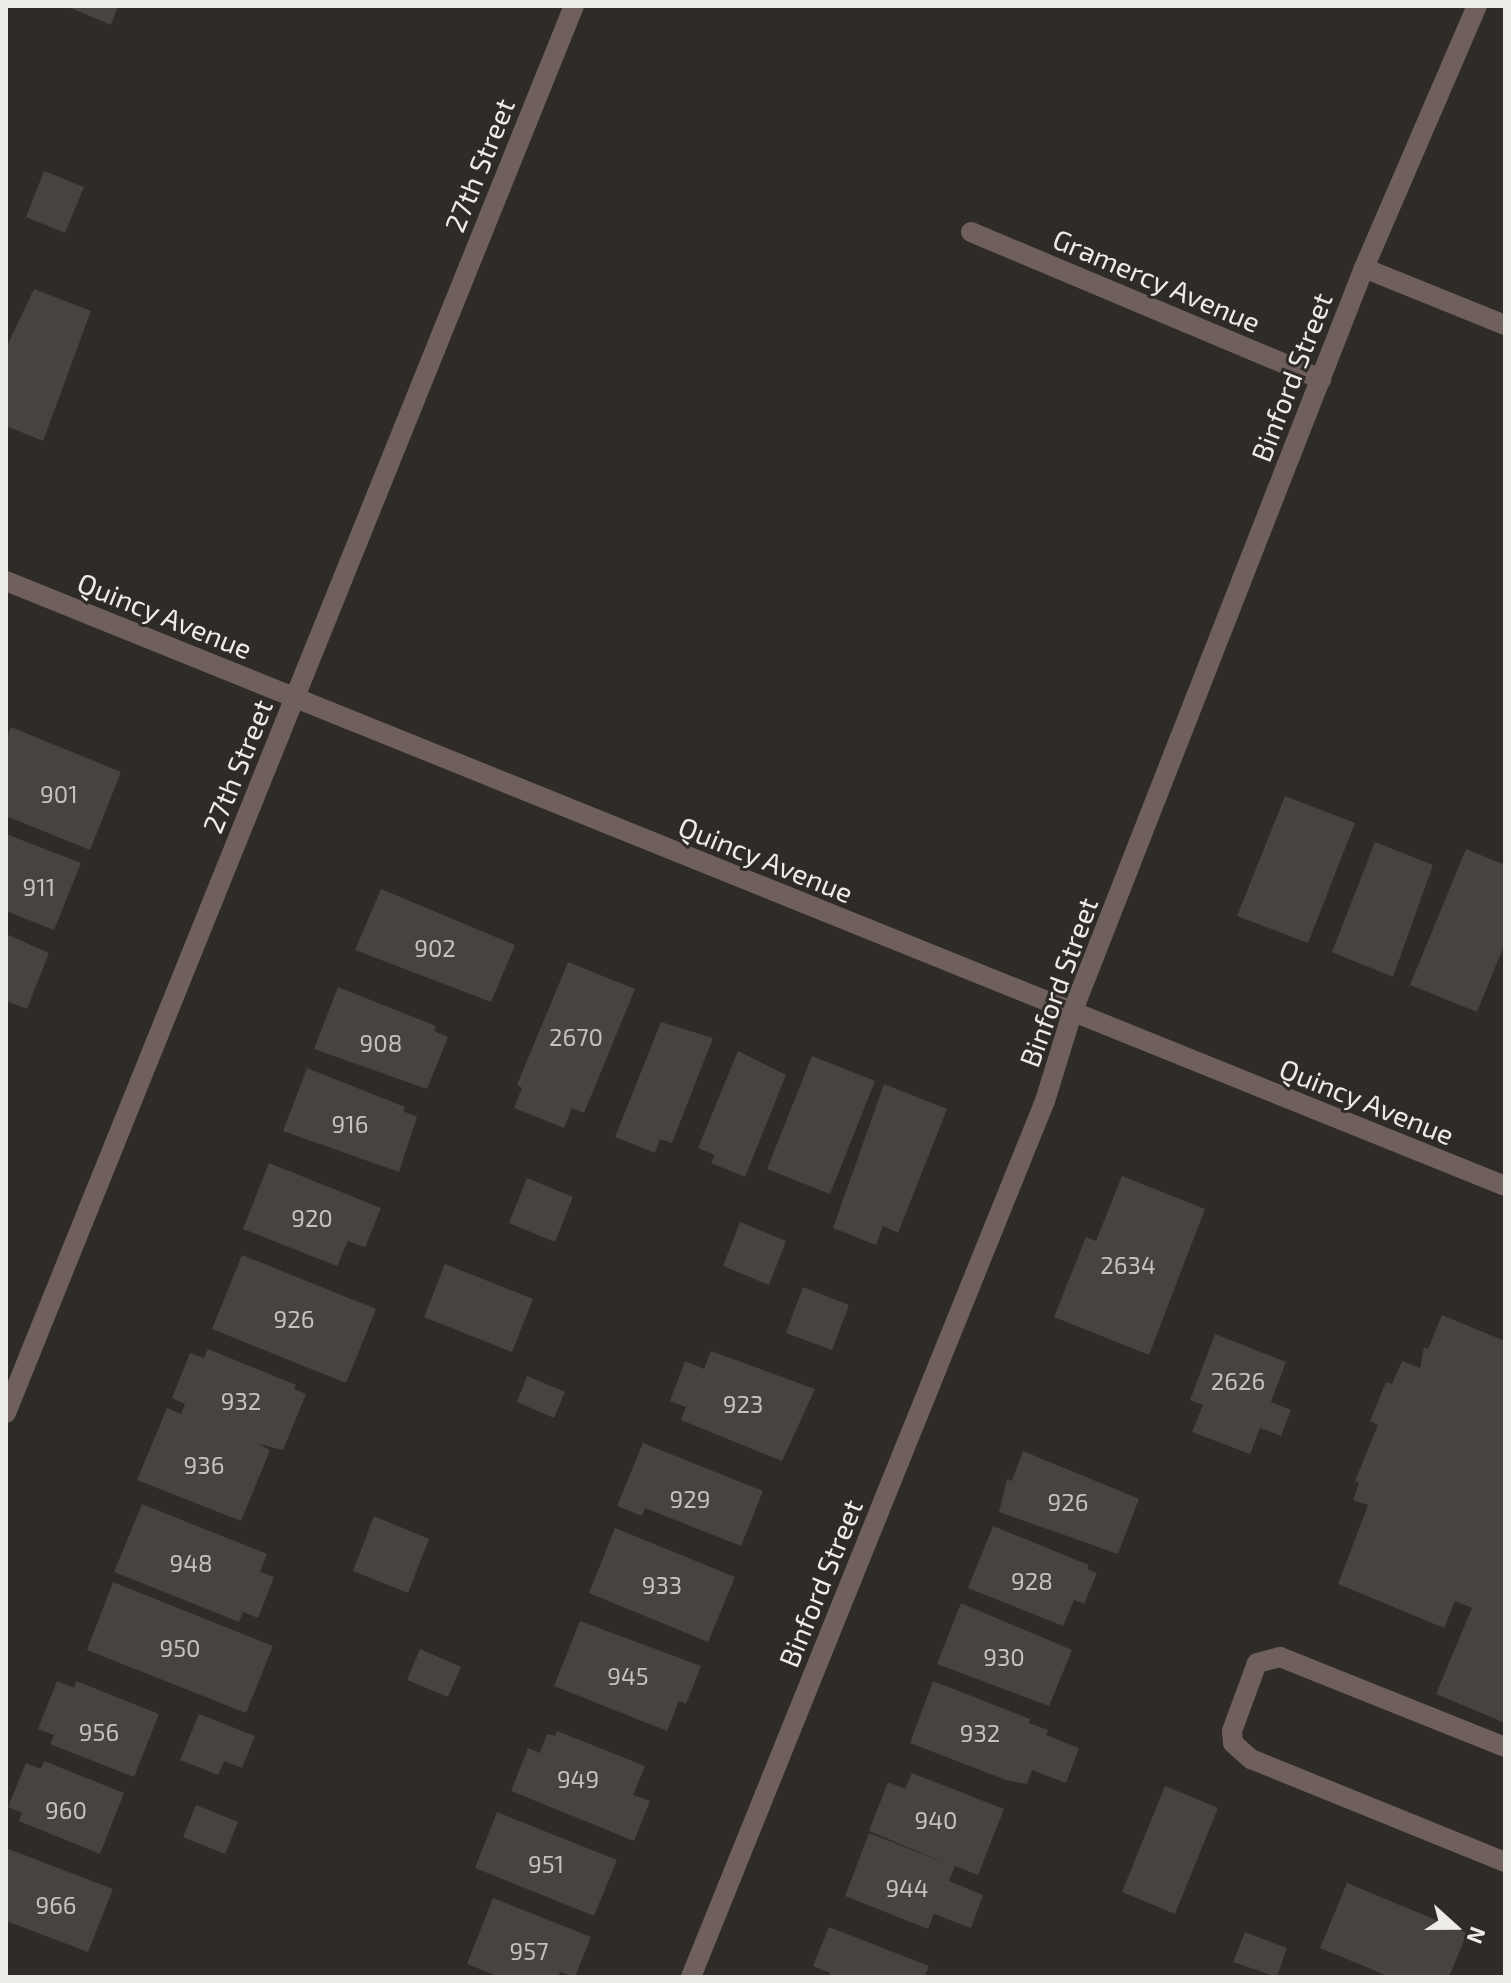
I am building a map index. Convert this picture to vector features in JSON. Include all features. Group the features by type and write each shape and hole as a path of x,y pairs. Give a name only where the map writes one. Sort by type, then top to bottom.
{"street":[{"name":"27th Street","path":"6,1413 574,6"},
{"name":"Binford Street","path":"691,1977 1045,1101 1072,1013 1364,268 1477,6"},
{"name":"Gramercy Avenue","path":"971,232 1321,379"},
{"path":"1364,268 1505,325"},
{"name":"Quincy Avenue","path":"6,581 1505,1186"},
{"path":"1505,1747 1280,1657 1257,1663 1232,1731 1233,1743 1251,1759 1505,1862"}],"building":[{"path":"66,6 118,6 111,25"},
{"path":"44,171 84,187 65,233 26,217"},
{"path":"34,289 91,311 43,441 6,426 6,348"},
{"path":"11,727 121,772 90,850 6,816 6,739"},
{"path":"1285,796 1355,823 1308,943 1237,916"},
{"path":"6,834 81,863 54,930 6,911"},
{"path":"1375,842 1433,865 1393,977 1332,952"},
{"path":"1466,849 1505,865 1505,943 1477,1012 1410,985"},
{"path":"381,889 515,945 491,1002 355,950"},
{"path":"6,934 49,953 27,1009 6,1001"},
{"path":"568,962 635,989 584,1113 572,1108 564,1128 514,1108 522,1088 517,1085"},
{"path":"338,987 436,1026 434,1031 448,1037 427,1089 314,1049"},
{"path":"661,1022 713,1038 672,1143 660,1139 655,1153 615,1137"},
{"path":"738,1051 786,1075 745,1177 711,1163 715,1155 698,1148"},
{"path":"812,1056 875,1081 830,1194 767,1169"},
{"path":"307,1068 405,1107 403,1111 417,1117 399,1172 283,1131"},
{"path":"884,1084 947,1109 898,1233 883,1226 876,1245 833,1228"},
{"path":"269,1163 381,1208 365,1247 348,1241 337,1266 243,1229"},
{"path":"1122,1176 1205,1209 1149,1355 1054,1317 1086,1237 1096,1241"},
{"path":"527,1178 573,1197 555,1242 509,1223"},
{"path":"740,1222 786,1241 769,1285 723,1266"},
{"path":"242,1255 376,1309 346,1383 212,1329"},
{"path":"445,1264 533,1299 512,1352 424,1317"},
{"path":"803,1287 849,1305 832,1350 786,1333"},
{"path":"1442,1315 1505,1341 1505,1723 1436,1694 1472,1608 1455,1601 1444,1628 1338,1584 1368,1505 1353,1500 1359,1483 1355,1481 1378,1425 1370,1421 1386,1382 1392,1384 1402,1361 1420,1368 1424,1347 1428,1349"},
{"path":"1215,1334 1286,1362 1271,1402 1291,1410 1281,1436 1260,1428 1250,1454 1192,1432 1203,1405 1190,1400"},
{"path":"208,1349 296,1385 294,1389 306,1394 283,1450 259,1444 270,1450 241,1521 137,1480 167,1408 181,1414 185,1404 172,1398 190,1353 204,1358"},
{"path":"711,1351 815,1389 782,1461 681,1420 686,1407 670,1401 685,1361 704,1369"},
{"path":"527,1376 565,1392 554,1418 517,1402"},
{"path":"643,1443 763,1491 741,1546 645,1508 642,1516 617,1506"},
{"path":"1023,1451 1139,1499 1118,1554 999,1512 1007,1479 1012,1481"},
{"path":"142,1504 267,1554 260,1572 274,1577 258,1618 243,1612 239,1622 114,1572"},
{"path":"374,1516 429,1539 408,1593 353,1571"},
{"path":"993,1526 1089,1565 1087,1569 1097,1573 1084,1604 1074,1600 1063,1626 968,1588"},
{"path":"615,1528 735,1577 708,1642 589,1593"},
{"path":"113,1582 273,1646 246,1713 87,1650"},
{"path":"961,1603 1072,1650 1049,1706 937,1664"},
{"path":"580,1621 701,1666 686,1704 679,1701 667,1731 554,1686"},
{"path":"420,1649 461,1667 448,1697 407,1680"},
{"path":"57,1681 74,1688 76,1681 159,1714 134,1777 50,1744 54,1735 38,1729"},
{"path":"933,1681 1030,1719 1029,1723 1048,1730 1046,1735 1079,1748 1066,1783 1032,1770 1027,1784 1006,1780 910,1743"},
{"path":"199,1714 255,1736 242,1768 224,1761 218,1775 180,1760"},
{"path":"557,1731 645,1766 633,1795 650,1801 634,1841 511,1791 528,1748 540,1753 547,1734 555,1736"},
{"path":"44,1761 124,1793 100,1854 19,1821 22,1813 8,1807 26,1763 41,1769"},
{"path":"912,1773 1004,1809 978,1875 955,1866 949,1881 983,1895 971,1928 934,1914 928,1929 845,1896 869,1833 950,1865 869,1831 888,1782 905,1789"},
{"path":"1165,1786 1218,1808 1175,1914 1122,1892"},
{"path":"196,1805 238,1822 225,1854 183,1837"},
{"path":"497,1812 617,1860 594,1916 475,1868"},
{"path":"6,1848 113,1889 88,1952 6,1921"},
{"path":"1347,1883 1467,1933 1449,1977 1390,1977 1320,1948"},
{"path":"493,1898 591,1937 575,1977 560,1972 558,1977 500,1977 467,1964"},
{"path":"829,1927 929,1966 924,1977 828,1977 830,1973 813,1966"},
{"path":"1245,1932 1287,1948 1277,1977 1233,1962"}]}
